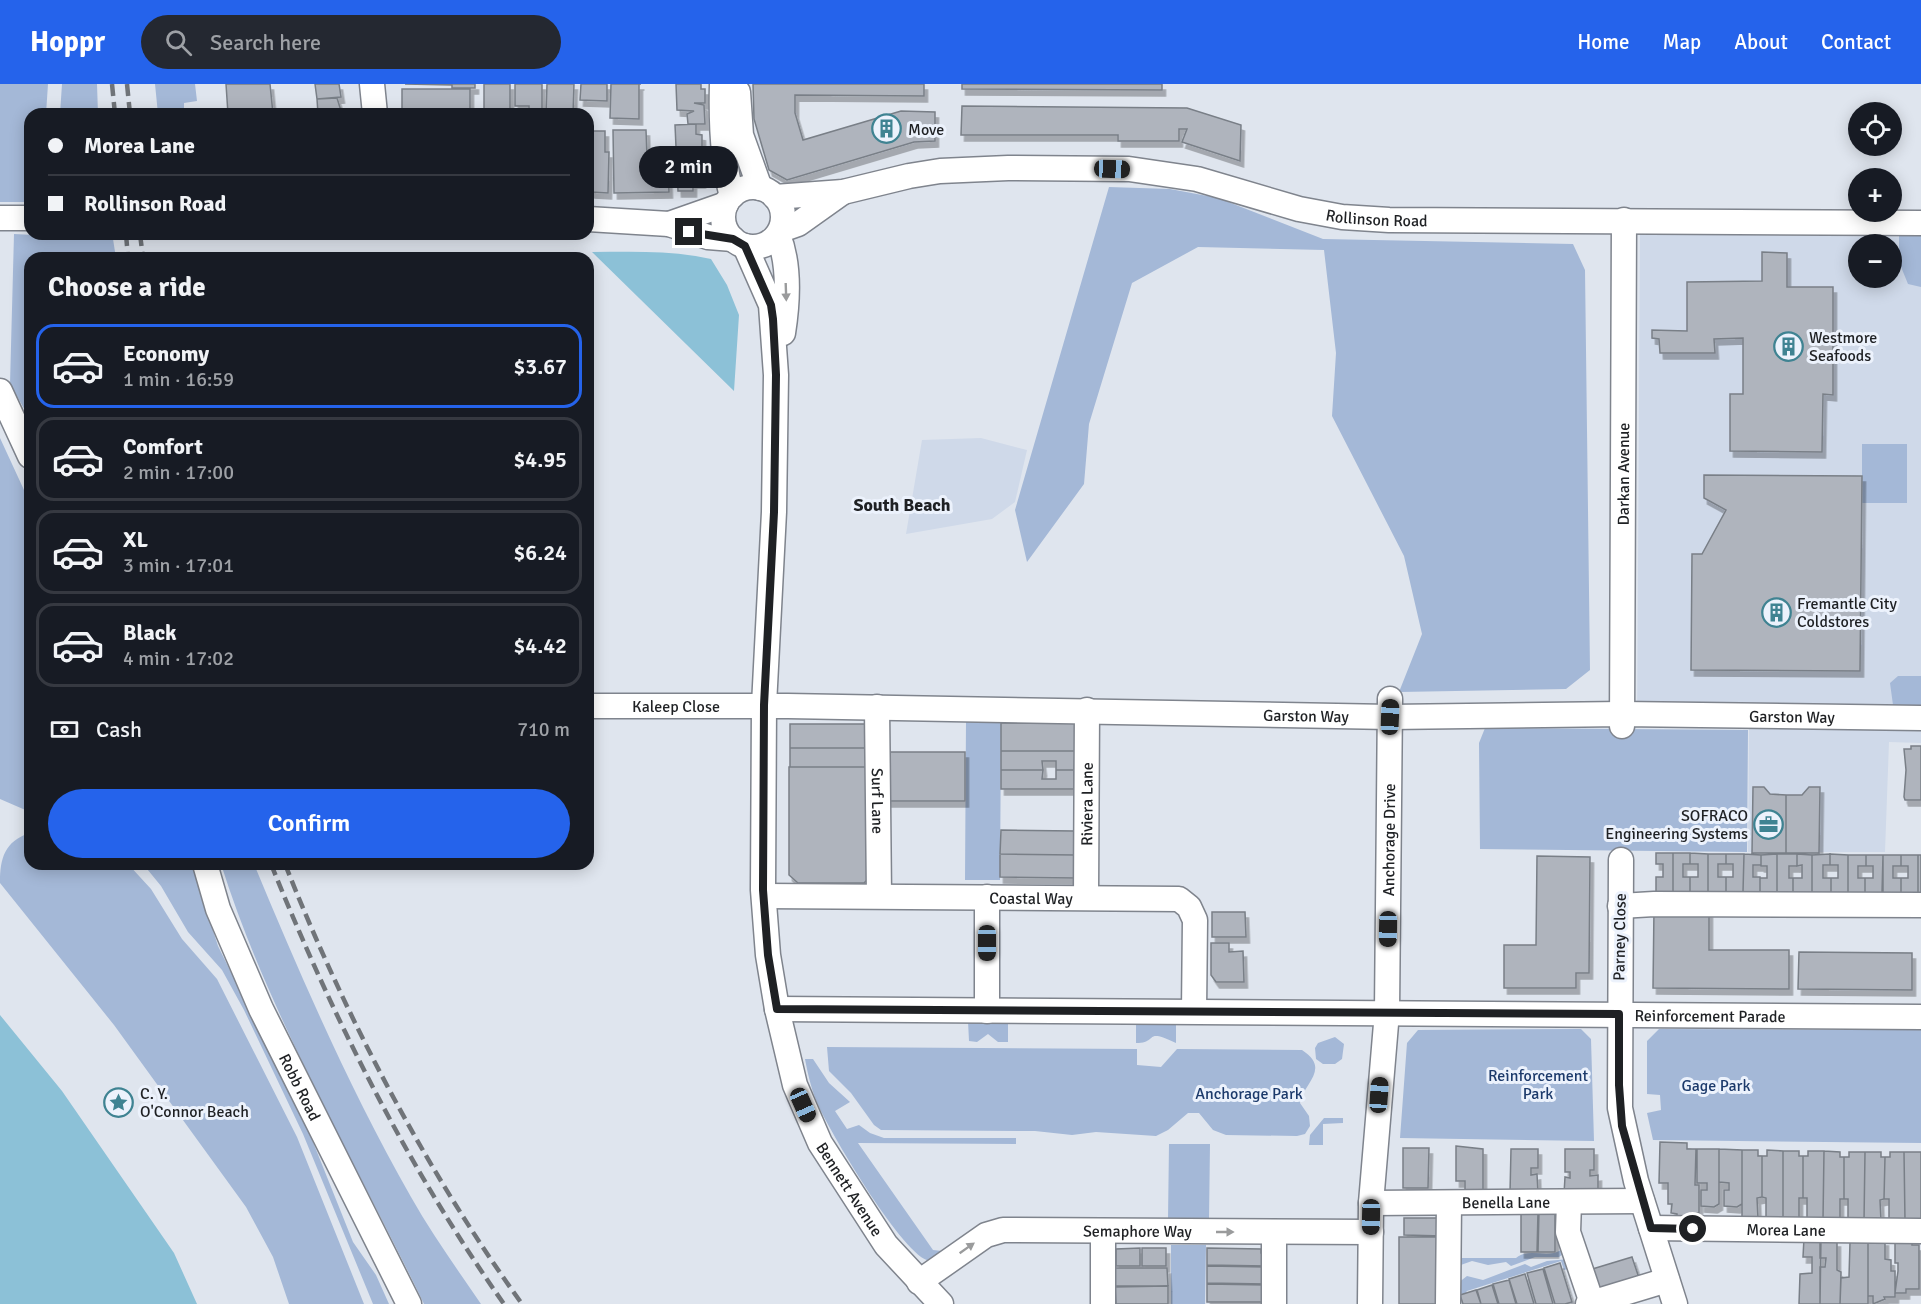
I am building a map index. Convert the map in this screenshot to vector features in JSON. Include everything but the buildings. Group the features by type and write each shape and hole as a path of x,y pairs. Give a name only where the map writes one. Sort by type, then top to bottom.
{"street":[{"path":"372,84 374,108"},
{"path":"722,84 723,133 729,200 724,223 739,243"},
{"path":"594,219 669,224 708,237 764,246 780,232 783,212 768,192 741,135 738,84"},
{"name":"Rollinson Road","path":"768,192 843,192 940,171 1032,168 1119,169 1161,172 1197,178 1299,209 1342,217 1389,220 1921,223"},
{"path":"669,224 729,200 750,187 768,192"},
{"name":"Rollinson Road","path":"780,232 798,224 843,192"},
{"path":"0,218 24,218"},
{"name":"Darkan Avenue","path":"1622,720 1624,220"},
{"name":"Bennett Avenue","path":"776,375 787,303 785,251 780,232"},
{"name":"Bennett Avenue","path":"739,243 771,305 776,375 774,512 764,705 764,896 768,955 777,1009 795,1085 820,1143 886,1245 941,1304"},
{"path":"0,391 24,443"},
{"name":"Garston Way","path":"764,705 1088,710 1390,708 1622,720 1921,718"},
{"name":"Kaleep Close","path":"594,706 764,705"},
{"name":"Surf Lane","path":"877,707 879,896"},
{"name":"Anchorage Drive","path":"1370,1304 1371,1203 1387,1012 1390,708"},
{"name":"Riviera Lane","path":"1086,897 1088,710"},
{"name":"Parney Close","path":"1621,860 1620,1108 1626,1144 1675,1304"},
{"name":"Robb Road","path":"207,870 218,909 261,1009 409,1304"},
{"name":"Coastal Way","path":"764,896 1174,898 1189,907 1195,920 1194,1011"},
{"path":"987,897 987,1011"},
{"path":"1620,906 1921,904"},
{"name":"Reinforcement Parade","path":"777,1009 1921,1017"},
{"name":"Benella Lane","path":"1371,1203 1642,1201"},
{"path":"1569,1202 1568,1232 1590,1303 1667,1280"},
{"path":"1448,1304 1449,1203"},
{"name":"Morea Lane","path":"1651,1228 1921,1231"},
{"name":"Semaphore Way","path":"920,1282 986,1235 997,1231 1371,1232"},
{"path":"1103,1231 1103,1304"},
{"path":"1274,1232 1274,1304"}],"shaded area":[{"path":"1640,234 1848,236 1848,288 1902,288 1902,237 1921,237 1921,743 1889,742 1885,852 1748,852 1749,729 1637,726"},
{"path":"594,252 666,253 711,259 727,285 739,315 734,391"},
{"path":"981,438 1027,450 1015,502 992,519 906,534 922,440"},
{"path":"0,1015 62,1091 174,1253 197,1304 0,1304"}],"green space":[{"path":"0,84 48,84 46,108 24,108 24,202 0,202"},
{"path":"62,84 97,84 98,108 60,108"},
{"path":"155,84 195,84 197,101 184,103 184,108 157,108"},
{"path":"1109,187 1170,189 1218,198 1323,239 1573,244 1585,270 1590,670 1566,689 1399,692 1422,634 1404,556 1332,416 1336,353 1324,250 1198,247 1132,283 1089,424 1084,484 1027,562 1015,510"},
{"path":"1921,233 1921,287 1908,284 1902,269 1902,234 1899,234"},
{"path":"14,234 24,235 24,240 113,240 115,252 24,252 24,408 10,384"},
{"path":"0,438 24,490 24,809 0,799"},
{"path":"1862,444 1907,444 1907,503 1862,503"},
{"path":"1898,676 1921,676 1921,705 1893,705 1890,683"},
{"path":"966,722 1001,723 1000,880 965,880"},
{"path":"1485,728 1748,730 1747,852 1480,849 1479,743"},
{"path":"24,836 24,870 134,870 151,889 182,939 217,979 297,1137 364,1304 289,1304 273,1257 246,1207 114,1025 0,883 3,858 9,846"},
{"path":"148,870 194,870 218,946 305,1122 353,1242 376,1275 389,1304 373,1304 303,1134 244,1010 222,970 188,932 161,886"},
{"path":"223,870 257,870 308,991 367,1116 419,1211 481,1304 424,1304 288,1032 241,921"},
{"path":"968,1021 1008,1022 1008,1042 998,1042 988,1034 977,1042 969,1041"},
{"path":"1136,1023 1176,1024 1176,1043 1155,1036 1147,1041 1136,1043"},
{"name":"Reinforcement Park","path":"1581,1029 1591,1039 1594,1141 1400,1138 1407,1043 1418,1030"},
{"name":"Gage Park","path":"1659,1029 1921,1030 1921,1143 1653,1140 1647,1113 1661,1110 1660,1095 1647,1094 1647,1041"},
{"path":"1335,1037 1344,1044 1342,1059 1335,1064 1323,1064 1316,1059 1315,1048 1318,1043"},
{"name":"Anchorage Park","path":"827,1047 1137,1049 1137,1065 1161,1067 1177,1049 1302,1050 1314,1063 1315,1070 1300,1103 1309,1116 1310,1126 1305,1134 1297,1136 1226,1135 1213,1130 1199,1113 1188,1113 1168,1130 1156,1136 1096,1132 1072,1135 1035,1131 881,1130 874,1125 851,1093 829,1071"},
{"path":"805,1059 813,1059 829,1083 850,1102 835,1111 847,1129 859,1125 870,1133 884,1138 1016,1138 1016,1144 858,1143 933,1250 942,1251 962,1243 930,1261 918,1255 904,1240 870,1193 826,1122 814,1095"},
{"path":"1324,1118 1343,1118 1343,1123 1323,1124 1323,1145 1309,1145 1310,1135"},
{"path":"1169,1144 1210,1144 1209,1220 1168,1219"},
{"path":"1171,1245 1206,1245 1205,1304 1171,1304"},
{"path":"1561,1250 1566,1252 1559,1257 1535,1257 1511,1266 1506,1262 1488,1265 1472,1261 1458,1266 1458,1258 1516,1258 1527,1253 1550,1254"},
{"path":"1569,1259 1572,1268 1564,1270 1561,1261 1467,1291 1462,1298 1458,1298 1458,1283 1467,1276 1483,1280 1525,1264 1531,1267 1547,1261"}],"railway":[{"path":"112,84 114,108"},
{"path":"127,84 129,108"},
{"path":"126,240 128,252"},
{"path":"141,240 142,252"},
{"path":"273,870 320,979 404,1146 436,1200 504,1304"},
{"path":"287,870 334,979 390,1091 453,1200 486,1253 522,1304"}],"place":[{"name":"Move","path":"887,129"},
{"name":"Westmore Seafoods","path":"1788,346"},
{"name":"Fremantle City Coldstores","path":"1776,612"},
{"name":"SOFRACO Engineering Systems","path":"1769,824"},
{"name":"C. Y. O'Connor Beach","path":"119,1102"}],"district":[{"name":"South Beach","path":"902,505"}],"route":[{"path":"689,232 708,237 733,239 745,246 771,305 773,319 776,375 774,512 764,705 763,890 768,955 777,1009 1619,1014 1619,1085 1622,1126 1651,1228 1693,1229"}]}
